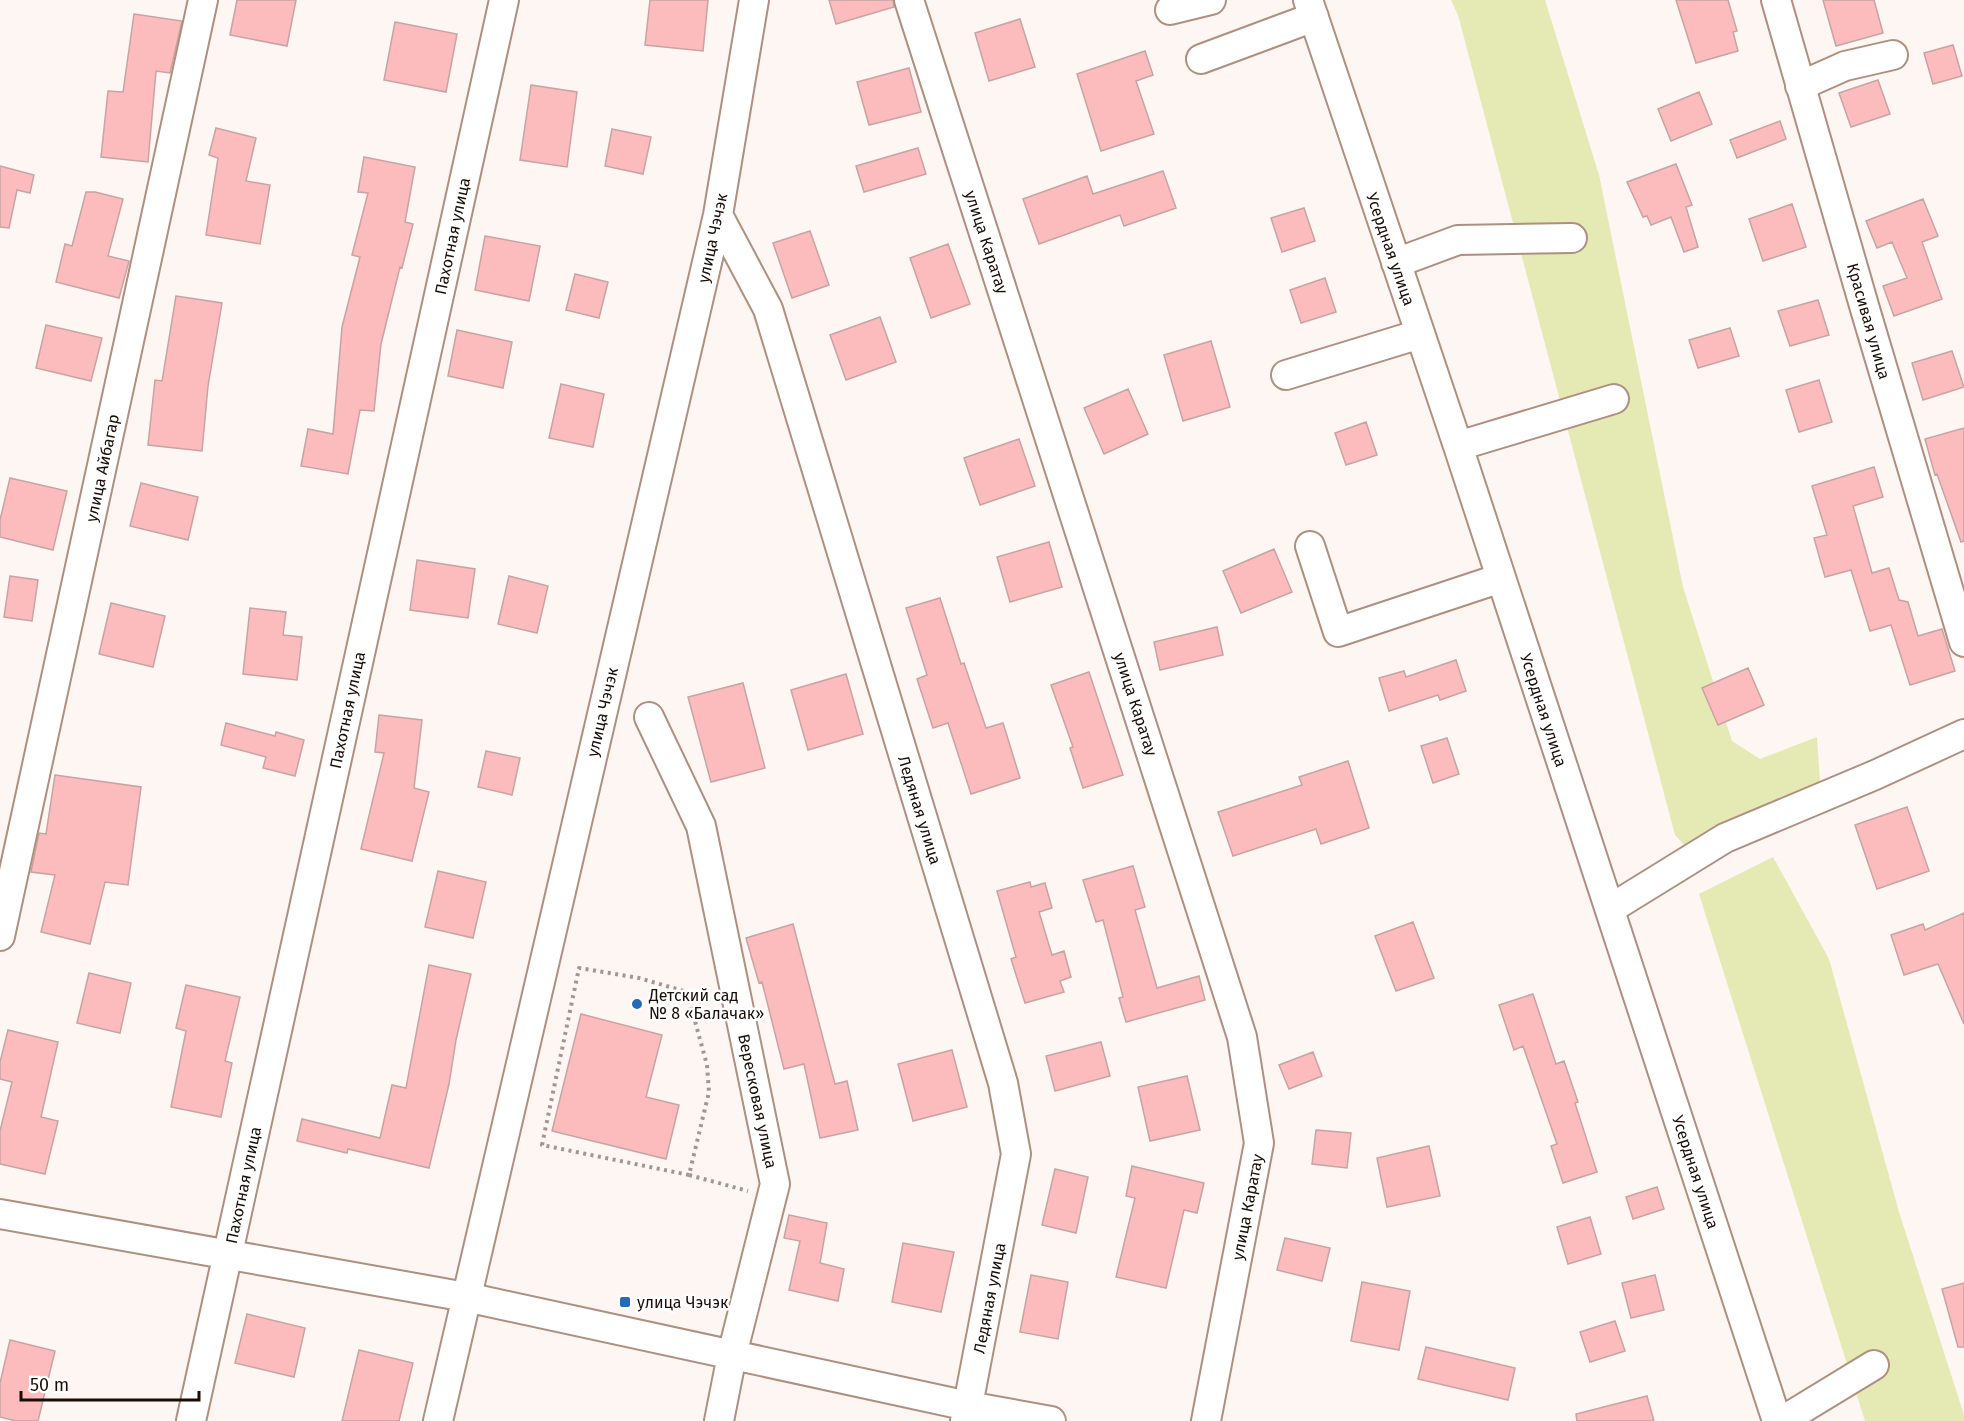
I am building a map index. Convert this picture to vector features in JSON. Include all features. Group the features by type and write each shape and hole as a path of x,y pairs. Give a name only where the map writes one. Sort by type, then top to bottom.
{"street":[{"name":"улица Айбагар","path":"0,936 204,0"},
{"name":"Пахотная улица","path":"191,1421 504,0"},
{"name":"улица Чэчэк","path":"438,1421 718,215 754,0"},
{"name":"улица Каратау","path":"909,0 1242,1036 1259,1143 1206,1421"},
{"path":"1170,10 1211,0"},
{"name":"Красивая улица","path":"1776,0 1964,642"},
{"path":"1201,59 1311,9"},
{"name":"Усердная улица","path":"1311,9 1780,1421"},
{"path":"1800,86 1845,66 1893,55"},
{"name":"Ледяная улица","path":"718,215 768,309 1003,1083 1016,1154 966,1413"},
{"path":"1396,263 1458,240 1572,238"},
{"path":"1286,375 1420,334"},
{"path":"1458,446 1614,399"},
{"path":"1310,546 1338,632 1501,578"},
{"name":"Вересковая улица","path":"649,717 701,826 775,1184 732,1355 718,1421"},
{"path":"1610,909 1725,838 1875,775 1964,734"},
{"path":"0,1214 466,1297 732,1355 966,1413 1051,1421"},
{"path":"1780,1421 1874,1365"}],"path":[{"path":"688,1175 708,1092 707,1065 687,992 639,978 579,968 542,1145 688,1175 772,1197"}],"green space":[{"path":"1451,0 1545,0 1599,175 1683,587 1732,741 1760,759 1817,737 1820,782 1699,861 1675,835 1458,15"},
{"path":"1773,857 1829,959 1899,1212 1964,1421 1865,1421 1699,894"}],"building":[{"path":"237,0 296,0 287,46 230,35"},
{"path":"650,0 708,0 703,51 645,45"},
{"path":"829,0 893,0 894,7 836,24"},
{"path":"1676,0 1728,0 1737,31 1733,32 1738,51 1696,63"},
{"path":"1823,0 1874,0 1883,33 1836,46"},
{"path":"134,14 182,21 170,73 156,71 148,162 101,157 108,91 123,92"},
{"path":"1020,19 1035,67 989,81 975,33"},
{"path":"395,22 457,34 446,92 384,80"},
{"path":"1953,45 1962,76 1933,84 1924,53"},
{"path":"1145,51 1153,75 1136,81 1154,134 1101,151 1077,74"},
{"path":"909,68 921,112 869,125 857,82"},
{"path":"1878,80 1890,114 1851,127 1839,93"},
{"path":"531,85 577,92 567,167 520,160"},
{"path":"1699,92 1712,124 1671,141 1658,109"},
{"path":"1780,121 1786,139 1737,158 1730,140"},
{"path":"216,128 256,138 246,181 270,185 260,244 206,235 218,158 209,155"},
{"path":"612,129 651,137 643,174 605,166"},
{"path":"918,148 926,174 864,192 856,166"},
{"path":"364,157 415,167 405,222 413,224 381,344 374,411 360,410 348,474 301,466 308,429 333,434 342,327 360,257 352,255 368,193 358,192"},
{"path":"1676,164 1692,205 1686,207 1698,247 1684,252 1671,217 1651,225 1647,216 1643,217 1627,182"},
{"path":"0,166 34,175 30,193 17,190 9,228 0,227"},
{"path":"1163,171 1176,208 1124,226 1120,215 1039,244 1023,199 1087,176 1093,194"},
{"path":"86,192 123,199 108,256 129,261 119,298 56,282 65,244 72,246"},
{"path":"1923,199 1938,236 1922,242 1942,299 1894,316 1883,286 1907,278 1892,242 1877,248 1866,221"},
{"path":"1792,204 1806,247 1763,261 1749,219"},
{"path":"1304,208 1315,241 1282,252 1271,218"},
{"path":"810,231 829,285 792,298 773,243"},
{"path":"485,236 540,246 529,301 475,290"},
{"path":"948,244 970,304 931,318 910,258"},
{"path":"575,274 608,282 599,318 566,310"},
{"path":"1325,278 1336,312 1301,323 1290,290"},
{"path":"176,296 222,303 208,386 202,451 148,445 155,380 162,381"},
{"path":"1818,300 1829,335 1790,346 1778,311"},
{"path":"880,317 896,362 846,380 830,335"},
{"path":"46,325 102,338 91,381 36,368"},
{"path":"1730,328 1739,356 1698,368 1689,340"},
{"path":"457,330 512,342 503,388 448,376"},
{"path":"1211,341 1230,407 1183,421 1164,355"},
{"path":"1952,351 1964,387 1923,400 1912,363"},
{"path":"1819,380 1832,422 1799,432 1786,390"},
{"path":"561,384 604,394 593,447 549,438"},
{"path":"1128,389 1148,434 1104,454 1084,408"},
{"path":"1366,422 1377,455 1346,465 1335,433"},
{"path":"1964,428 1964,541 1961,542 1937,474 1935,475 1925,439"},
{"path":"1019,439 1035,486 980,505 964,458"},
{"path":"1874,467 1883,497 1853,506 1872,573 1889,568 1899,600 1908,602 1918,636 1942,629 1955,671 1910,685 1891,625 1870,631 1851,570 1825,577 1814,538 1827,535 1812,486"},
{"path":"10,478 67,491 53,550 0,537 0,520"},
{"path":"141,483 198,497 188,540 130,526"},
{"path":"1049,542 1062,587 1010,602 997,557"},
{"path":"1274,549 1292,592 1241,613 1223,571"},
{"path":"417,560 475,569 468,618 410,610"},
{"path":"10,576 38,580 32,621 4,617"},
{"path":"509,576 548,586 537,633 498,624"},
{"path":"940,598 961,664 964,663 986,728 1003,723 1020,778 971,794 948,723 933,728 917,679 927,675 906,608"},
{"path":"111,603 165,616 153,667 99,654"},
{"path":"250,608 286,612 283,635 302,637 297,680 243,674"},
{"path":"1217,627 1223,655 1160,670 1154,642"},
{"path":"1456,660 1466,691 1440,700 1438,695 1389,711 1379,678 1404,671 1406,677"},
{"path":"1748,668 1764,705 1718,725 1702,688"},
{"path":"1089,672 1123,775 1083,788 1070,748 1073,747 1051,685"},
{"path":"846,674 863,734 808,750 791,690"},
{"path":"743,683 765,768 711,782 688,697"},
{"path":"379,715 422,720 414,788 429,792 412,861 361,849 384,753 375,752"},
{"path":"226,723 275,736 276,732 304,740 295,776 263,768 266,757 221,745"},
{"path":"1447,738 1459,774 1433,783 1421,746"},
{"path":"486,751 520,758 512,795 478,787"},
{"path":"1348,761 1369,828 1321,844 1316,829 1233,856 1218,812 1302,785 1299,777"},
{"path":"55,775 141,787 128,885 105,882 90,944 41,932 55,875 31,872 39,833 46,834"},
{"path":"1907,807 1929,871 1877,889 1855,825"},
{"path":"1133,866 1145,907 1135,910 1157,988 1199,976 1205,1000 1126,1022 1119,998 1123,997 1103,920 1096,922 1083,880"},
{"path":"438,871 486,882 473,938 425,927"},
{"path":"1030,882 1031,887 1045,883 1052,908 1039,912 1052,955 1064,951 1071,977 1060,981 1064,992 1025,1003 1011,959 1016,957 997,891"},
{"path":"1964,913 1964,1024 1938,964 1904,975 1891,935 1923,924 1925,930"},
{"path":"1413,922 1434,978 1396,991 1375,936"},
{"path":"793,924 835,1084 847,1081 858,1130 820,1138 804,1064 784,1069 762,982 759,983 746,938"},
{"path":"429,965 471,974 429,1168 348,1149 347,1153 297,1141 302,1119 380,1138 392,1085 406,1088"},
{"path":"89,973 131,983 120,1033 77,1023"},
{"path":"186,985 240,997 225,1061 232,1063 221,1117 171,1107 186,1031 176,1028"},
{"path":"1533,994 1556,1064 1564,1061 1597,1172 1563,1183 1551,1146 1557,1144 1523,1046 1514,1050 1499,1005"},
{"path":"581,1014 662,1035 646,1097 679,1105 666,1159 552,1131"},
{"path":"8,1030 58,1042 41,1117 58,1121 45,1174 0,1164 0,1131 12,1082 0,1079 0,1062"},
{"path":"1101,1042 1110,1076 1055,1091 1046,1056"},
{"path":"952,1050 967,1107 913,1121 898,1064"},
{"path":"1313,1052 1322,1076 1289,1089 1279,1065"},
{"path":"1187,1076 1200,1130 1150,1141 1138,1087"},
{"path":"1316,1130 1351,1133 1347,1168 1312,1164"},
{"path":"1429,1146 1440,1196 1387,1207 1377,1158"},
{"path":"1132,1166 1204,1183 1197,1213 1184,1210 1166,1288 1116,1277 1135,1198 1126,1196"},
{"path":"1055,1169 1088,1177 1076,1233 1042,1225"},
{"path":"1657,1187 1664,1209 1633,1219 1626,1197"},
{"path":"789,1215 827,1223 820,1263 844,1269 838,1301 789,1290 800,1241 784,1238"},
{"path":"1590,1217 1601,1254 1568,1264 1557,1227"},
{"path":"1285,1238 1330,1248 1322,1281 1277,1270"},
{"path":"903,1243 954,1252 941,1312 892,1302"},
{"path":"1031,1275 1068,1282 1058,1339 1020,1332"},
{"path":"1655,1275 1664,1310 1631,1318 1622,1283"},
{"path":"1362,1282 1410,1291 1399,1350 1351,1341"},
{"path":"1964,1283 1964,1347 1958,1347 1942,1289"},
{"path":"247,1314 305,1328 294,1377 235,1363"},
{"path":"1615,1321 1625,1351 1590,1362 1580,1332"},
{"path":"10,1340 55,1351 38,1421 16,1421 0,1417 0,1383"},
{"path":"1426,1347 1515,1368 1508,1400 1418,1379"},
{"path":"359,1350 413,1363 399,1421 342,1421"},
{"path":"1647,1396 1654,1421 1577,1421 1576,1414"}],"place":[{"name":"Детский сад № 8 «Балачак»","path":"637,1004"},
{"name":"улица Чэчэк","path":"625,1302"}]}
